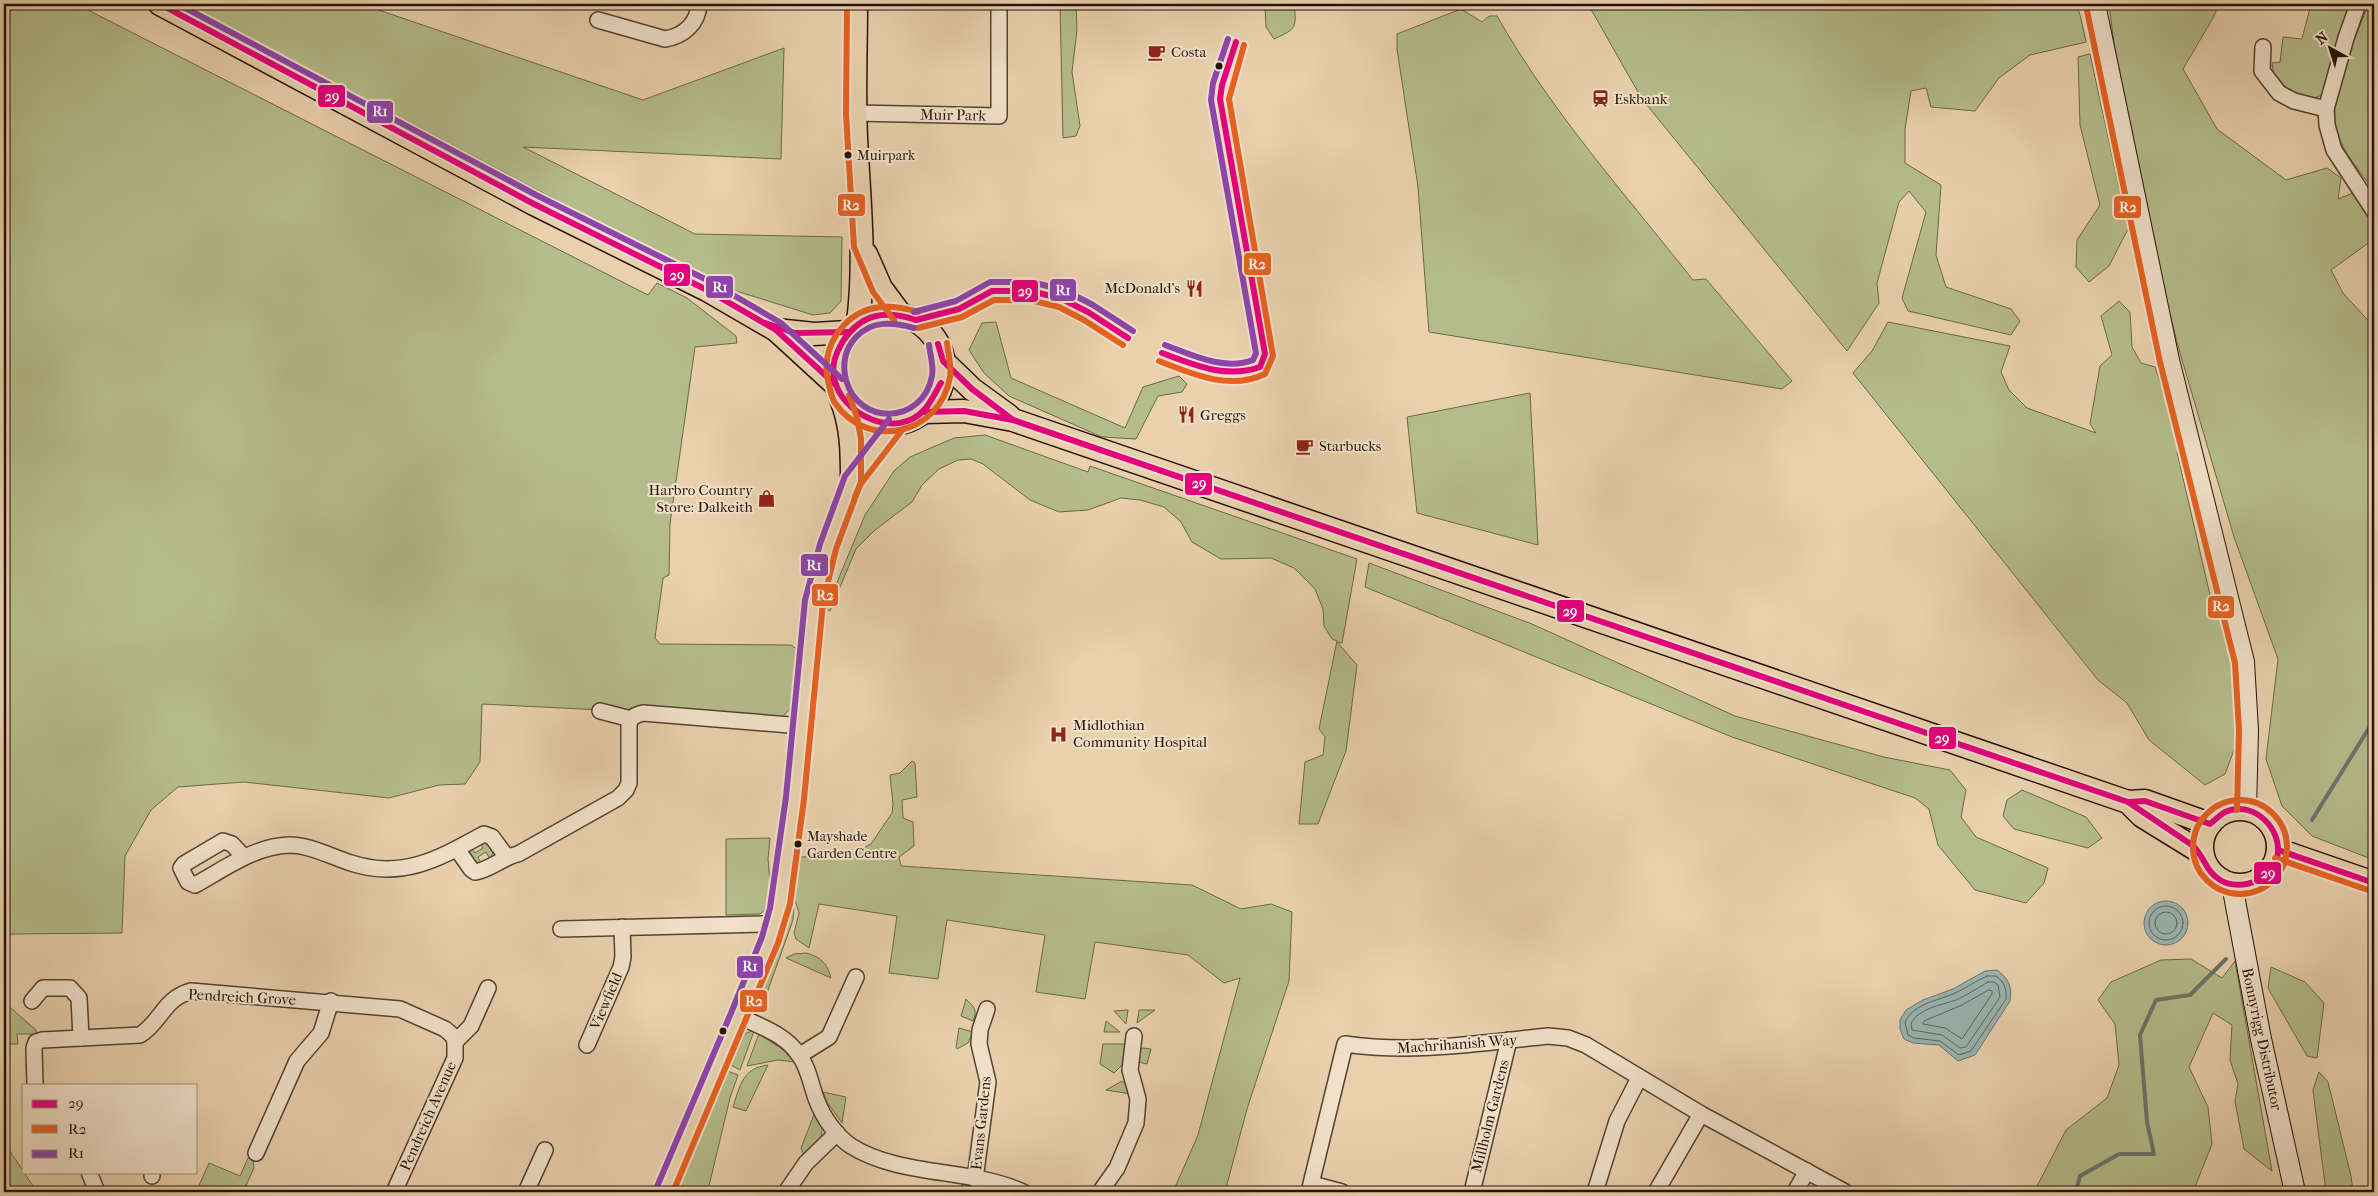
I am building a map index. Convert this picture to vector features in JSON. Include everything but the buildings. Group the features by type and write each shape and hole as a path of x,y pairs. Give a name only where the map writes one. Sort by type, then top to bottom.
{"main road":[{"path":"160,4 526,199 706,290 776,330 838,392 850,409 865,418 896,424"},
{"path":"852,481 852,440 849,419 838,392 834,365 836,354 853,327 862,291 863,246 855,113 856,4"},
{"path":"2094,4 2169,360 2244,662 2248,730 2246,810"},
{"path":"863,246 881,288 901,315"},
{"path":"776,330 814,334 853,327 879,314 901,315 916,320 930,332 938,344 943,361 941,381 936,396 924,412"},
{"path":"943,361 972,389 1013,420"},
{"path":"664,1192 775,926 781,902 790,835 814,601 820,572 852,481 896,424 924,412 964,411 1013,420 2128,802 2144,801 2184,817 2210,824"},
{"path":"2128,802 2142,816 2202,854"},
{"path":"2246,810 2260,815 2271,825 2276,835 2278,850 2273,866 2262,879 2244,886 2232,885 2218,879 2208,870 2202,854 2202,840 2210,824 2224,812 2246,810"},
{"path":"2278,850 2374,883"},
{"name":"Bonnyrigg Distributor","path":"2232,885 2261,1040 2295,1192"}],"street":[{"path":"598,20 665,39 675,38 686,31 696,19 699,4"},
{"name":"Muir Park","path":"855,113 999,116 999,4"},
{"path":"2358,4 2346,38 2326,109 2327,125 2334,150 2374,211"},
{"path":"2263,47 2262,71 2279,93 2294,101 2326,109"},
{"path":"600,711 631,719 643,713 802,726"},
{"path":"457,849 471,869 475,872 481,871 506,856 518,854 623,794 629,783 631,719"},
{"path":"244,857 288,845 299,846 376,870 392,870 416,865 457,849 484,834 488,835 506,856"},
{"path":"561,929 775,926"},
{"name":"Viewfield","path":"587,1045 621,967 623,957 622,927"},
{"path":"800,1055 828,1038 856,977"},
{"path":"32,1001 43,988 70,988 79,998 81,1038"},
{"name":"Pendreich Avenue","path":"394,1192 455,1058 455,1042 471,1026 488,988"},
{"name":"Pendreich Grove","path":"35,1084 34,1048 36,1042 42,1040 140,1035 150,1027 170,1001 179,994 191,991 331,1001 409,1011 445,1029 455,1042"},
{"path":"256,1153 297,1061 321,1033 331,1001"},
{"name":"Evans Gardens","path":"975,1179 988,1082 979,1044 980,1030 987,1009"},
{"path":"739,1016 783,1038 800,1055 817,1103 837,1133 852,1146 888,1161 922,1170 999,1182 1023,1192"},
{"path":"1100,1192 1117,1168 1136,1123 1138,1098 1130,1070 1134,1036"},
{"name":"Machrihanish Way","path":"1310,1188 1345,1044 1375,1049 1412,1050 1548,1036 1568,1038 1586,1045 1701,1114 1845,1192"},
{"name":"Millholm Gardens","path":"1472,1192 1510,1040"},
{"path":"1595,1192 1617,1121 1640,1078"},
{"path":"1656,1192 1701,1114"},
{"path":"786,1192 806,1163 837,1133"},
{"path":"526,1192 546,1150"},
{"path":"1795,1192 1807,1171"},
{"path":"91,1174 97,1192"},
{"path":"1310,1188 1342,1192"}],"green space":[{"path":"4,4 76,4 648,295 657,283 687,298 736,336 737,343 695,347 670,524 669,575 663,578 655,638 660,644 791,645 798,650 792,707 780,719 482,704 480,762 465,784 439,785 389,798 244,782 178,787 151,810 125,856 122,933 11,934 4,944"},
{"path":"186,4 361,4 643,100 784,48 781,159 523,147 695,234 842,237 841,301 830,313 813,315 717,285"},
{"path":"1060,4 1076,4 1077,30 1072,72 1080,126 1076,136 1063,138"},
{"path":"1265,4 1294,4 1295,23 1291,30 1274,39 1266,27"},
{"path":"1588,4 2076,4 2086,42 2030,55 1999,78 1975,111 1931,107 1926,88 1911,91 1905,129 1905,163 1941,185 1936,255 1946,287 2011,309 2020,321 2011,335 1908,311 1902,298 1926,212 1909,191 1899,202 1877,283 1879,303 1847,351 1642,99"},
{"path":"2109,4 2219,4 2213,18 2183,69 2217,129 2286,180 2327,168 2341,178 2338,199 2355,192 2374,219 2374,239 2331,270 2343,293 2374,327 2374,860 2312,836 2282,806 2266,759 2278,659 2234,537 2178,346 2127,146"},
{"path":"2311,4 2354,4 2324,93 2318,97 2304,99 2291,94 2280,85 2274,76 2272,63 2280,62 2283,37 2302,39"},
{"path":"2368,4 2374,4 2374,191 2352,162 2343,146 2336,129 2335,116 2336,100 2345,66"},
{"path":"1461,9 1482,22 1489,16 1497,16 1541,85 1615,184 1693,280 1706,279 1792,381 1782,389 1429,332 1418,187 1397,49 1397,34"},
{"path":"2090,54 2128,229 2109,266 2089,282 2076,267 2077,240 2100,205 2080,125 2078,57"},
{"path":"2119,301 2130,312 2132,347 2141,363 2155,367 2181,443 2177,452 2212,604 2217,599 2233,668 2237,742 2225,774 2205,785 2149,740 2127,703 2098,680 1853,373 1872,351 1888,322 2010,346 2001,372 2009,390 2027,408 2096,433 2090,424 2100,366 2112,355 2101,316"},
{"path":"996,322 1011,378 1125,428 1143,387 1179,376 1187,384 1182,392 1158,396 1136,439 1102,437 1009,396 984,373 969,350 982,323"},
{"path":"1530,393 1538,545 1417,513 1407,417"},
{"path":"985,435 1088,472 1090,466 1357,559 1342,643 1337,642 1357,665 1346,751 1318,824 1299,824 1305,762 1323,755 1325,737 1319,729 1337,641 1332,639 1324,626 1323,609 1315,589 1294,568 1271,558 1221,559 1192,542 1181,522 1164,507 1140,500 1121,498 1088,510 1059,512 1030,500 983,464 971,459 958,460 939,469 922,485 912,502 875,530 856,549 830,611 826,609 865,515 894,471 910,457 954,438"},
{"path":"1369,563 1532,624 1735,716 1884,757 1950,770 1966,790 1961,817 1976,837 2048,868 2044,883 2026,903 1975,890 1938,845 1929,809 1915,798 1732,737 1365,587"},
{"path":"912,761 915,763 917,797 902,800 903,818 913,822 914,846 899,857 901,866 1192,885 1241,909 1271,904 1292,912 1289,981 1247,1109 1225,1192 1173,1192 1198,1135 1240,978 1224,983 1188,955 1095,942 1085,999 1036,992 1045,935 947,920 938,979 889,973 897,916 819,904 809,948 796,939 794,933 799,913 793,894 801,857 851,855 871,844 892,813 890,775 900,773"},
{"path":"2022,790 2086,817 2102,838 2088,848 2014,829 2003,816 2007,800"},
{"path":"770,838 768,859 771,893 767,908 760,914 726,915 726,839"},
{"path":"479,841 486,842 493,853 490,859 486,852 478,857 481,863 475,863 467,852 470,846 475,853 483,848"},
{"path":"790,906 794,908 793,920 768,990 762,1014 757,1007 761,993 757,991"},
{"path":"806,953 816,956 823,961 828,968 831,978 786,958 794,954"},
{"path":"2191,959 2222,978 2235,961 2272,1171 2244,1149 2235,1101 2238,1084 2230,1060 2232,1025 2213,1013 2189,1067 2208,1107 2212,1144 2193,1192 2034,1192 2066,1130 2107,1098 2119,1065 2115,1024 2098,1000 2111,982 2161,960"},
{"path":"2271,967 2305,982 2324,1003 2317,1058 2307,1056 2268,988"},
{"path":"966,999 974,1009 973,1021 961,1016"},
{"path":"4,1002 36,1030 36,1034 17,1034 18,1044 4,1044"},
{"path":"1128,1010 1126,1024 1114,1011"},
{"path":"1139,1010 1155,1010 1137,1023"},
{"path":"1106,1021 1120,1032 1104,1032"},
{"path":"959,1028 973,1032 968,1043 957,1049 956,1047"},
{"path":"754,1031 740,1070 727,1063 740,1039 748,1032"},
{"path":"760,1035 784,1050 795,1062 778,1060 747,1066"},
{"path":"1103,1044 1125,1044 1122,1065 1114,1073 1100,1064"},
{"path":"1142,1048 1151,1049 1147,1064 1138,1062 1138,1055"},
{"path":"768,1065 746,1111 733,1107 741,1085 748,1074 753,1070"},
{"path":"725,1070 738,1075 730,1098 708,1190 706,1192 673,1192"},
{"path":"2319,1072 2328,1082 2351,1176 2353,1192 2326,1192 2313,1090"},
{"path":"1122,1081 1126,1084 1131,1094 1106,1090"},
{"path":"823,1092 846,1097 842,1123 827,1102"},
{"path":"815,1112 821,1126 821,1136 804,1156 801,1148"},
{"path":"4,1142 22,1169 22,1174 25,1174 37,1192 12,1192 13,1190 4,1181"},
{"path":"248,1158 253,1160 254,1168 243,1192 196,1192 209,1163 240,1176"},
{"path":"962,1184 983,1187 980,1192 960,1192"}],"water":[{"path":"2162,901 2170,901 2182,907 2188,923 2182,939 2170,945 2162,945 2150,939 2144,927 2144,919 2150,907"},
{"path":"1997,970 2009,983 2010,1001 1975,1055 1958,1061 1939,1045 1913,1043 1904,1039 1900,1029 1900,1020 1906,1010 1923,1000 1953,989 1985,971"}],"waterway":[{"path":"2312,820 2374,720"},
{"path":"2076,1192 2080,1176 2119,1154 2154,1154 2147,1122 2140,1035 2156,1000 2190,995 2226,959"}],"transit line":[{"name":"29","path":"160,4 534,204 707,290 776,330 836,385"},
{"name":"R1","path":"178,4 538,196 711,282 781,323 842,379"},
{"name":"R2","path":"847,4 846,114 854,247 873,292 894,320"},
{"name":"R2","path":"2086,6 2160,362 2235,663 2239,730 2237,810"},
{"name":"R1","path":"1165,345 1197,357 1231,364 1253,360 1256,353 1211,100 1213,83 1228,39"},
{"name":"29","path":"1162,353 1198,366 1235,372 1260,367 1265,354 1220,99 1222,85 1236,42"},
{"name":"R2","path":"1159,361 1211,379 1238,381 1252,379 1265,374 1273,356 1229,99 1244,45"},
{"name":"R1","path":"914,312 956,301 990,282 1032,282 1066,291 1093,305 1133,331"},
{"name":"29","path":"916,320 959,309 992,291 1031,291 1062,299 1088,312 1128,338"},
{"name":"R2","path":"918,328 962,317 994,300 1030,300 1059,307 1084,320 1123,345"},
{"name":"R2","path":"918,312 888,307 870,309 852,318 835,337 827,358 828,381 835,403 849,418 865,427 883,431 901,430 918,423 932,412 944,397 950,377 947,343"},
{"name":"29","path":"916,320 894,315 884,315 866,319 858,324 843,341 835,358 833,372 838,391 847,403 871,419 885,423 900,423 913,418 925,409 941,383"},
{"name":"29","path":"765,323 795,333 848,332"},
{"name":"R1","path":"914,328 898,324 876,325 862,331 856,337 847,352 844,368 846,380 853,395 864,406 877,412 891,414 904,411 917,403 926,392 932,376 929,345"},
{"name":"29","path":"938,344 943,361 972,389 1013,420"},
{"name":"R2","path":"673,1192 778,943 790,904 804,799 823,603 836,549 861,482 861,439 857,417 849,395"},
{"name":"29","path":"925,412 964,411 1013,420"},
{"name":"R1","path":"656,1189 762,937 770,908 786,797 805,600 820,544 845,476 889,419"},
{"name":"29","path":"1013,420 2128,802"},
{"name":"R2","path":"855,497 860,485 903,429"},
{"name":"R2","path":"2240,800 2258,804 2273,814 2283,829 2287,847 2283,865 2273,880 2258,890 2240,894 2222,890 2207,880 2197,865 2193,847 2197,829 2207,814 2222,804 2240,800"},
{"name":"29","path":"2145,801 2210,824 2225,812 2235,809 2253,812 2262,817 2274,832 2278,851 2276,861 2272,869 2265,875 2248,884 2229,884 2220,880 2211,872 2192,845 2128,802 2145,801"},
{"name":"29","path":"2278,850 2374,883"},
{"name":"R2","path":"2275,858 2371,891"}],"place":[{"name":"Costa","path":"1157,52"},
{"name":"Eskbank","path":"1600,99"},
{"name":"Muirpark","path":"848,155"},
{"name":"McDonald's","path":"1194,288"},
{"name":"Greggs","path":"1186,415"},
{"name":"Starbucks","path":"1305,446"},
{"name":"Harbro Country Store: Dalkeith","path":"767,499"},
{"name":"Midlothian Community Hospital","path":"1059,734"},
{"name":"Mayshade Garden Centre","path":"798,844"}]}
